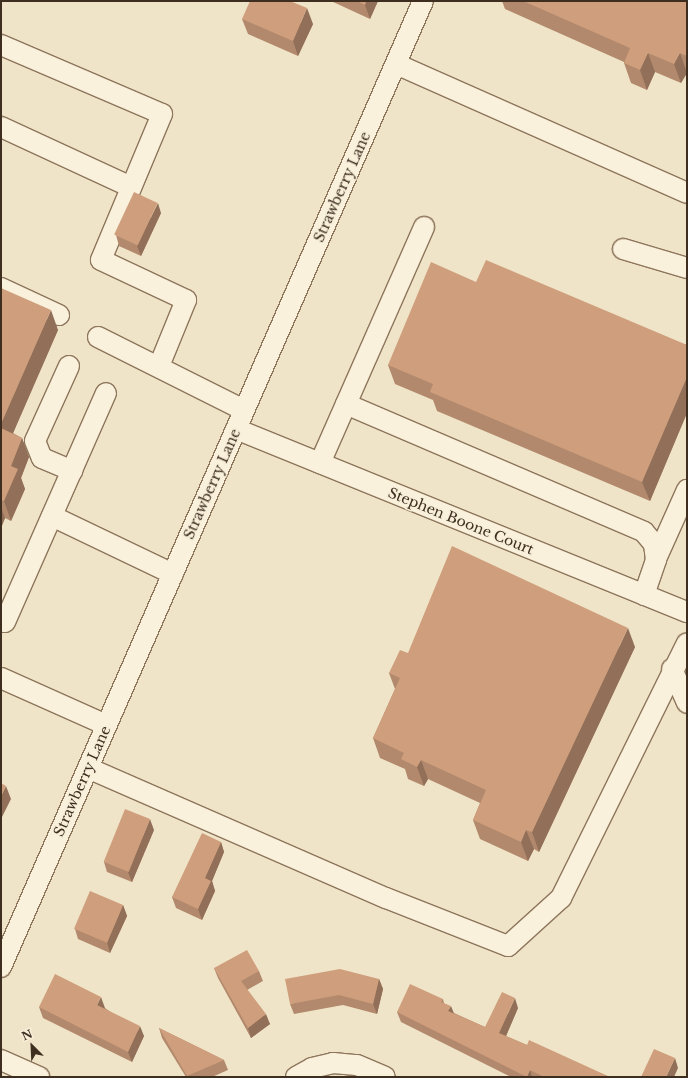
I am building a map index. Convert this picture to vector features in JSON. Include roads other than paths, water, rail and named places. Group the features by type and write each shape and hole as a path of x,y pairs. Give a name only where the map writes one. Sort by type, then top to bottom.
{"street":[{"name":"Strawberry Lane","path":"1,966 423,1"},
{"path":"1,45 162,114 101,260 186,300 159,366"},
{"path":"396,64 687,193"},
{"path":"1,127 131,187"},
{"path":"320,463 424,227"},
{"path":"623,249 687,268"},
{"path":"1,288 59,315"},
{"path":"98,337 159,366 244,410"},
{"path":"69,366 35,441 42,458 72,471"},
{"path":"1,620 5,622 106,393"},
{"path":"346,404 644,532 654,544 656,559"},
{"name":"Stephen Boone Court","path":"236,429 687,612"},
{"path":"644,594 656,559 687,490"},
{"path":"52,516 173,574"},
{"path":"88,768 386,898 508,946 561,898 672,669 687,643"},
{"path":"672,669 687,703"},
{"path":"1,678 106,725"},
{"path":"1,1060 39,1077"},
{"path":"296,1077 312,1068 333,1063 358,1065 385,1077"}]}
